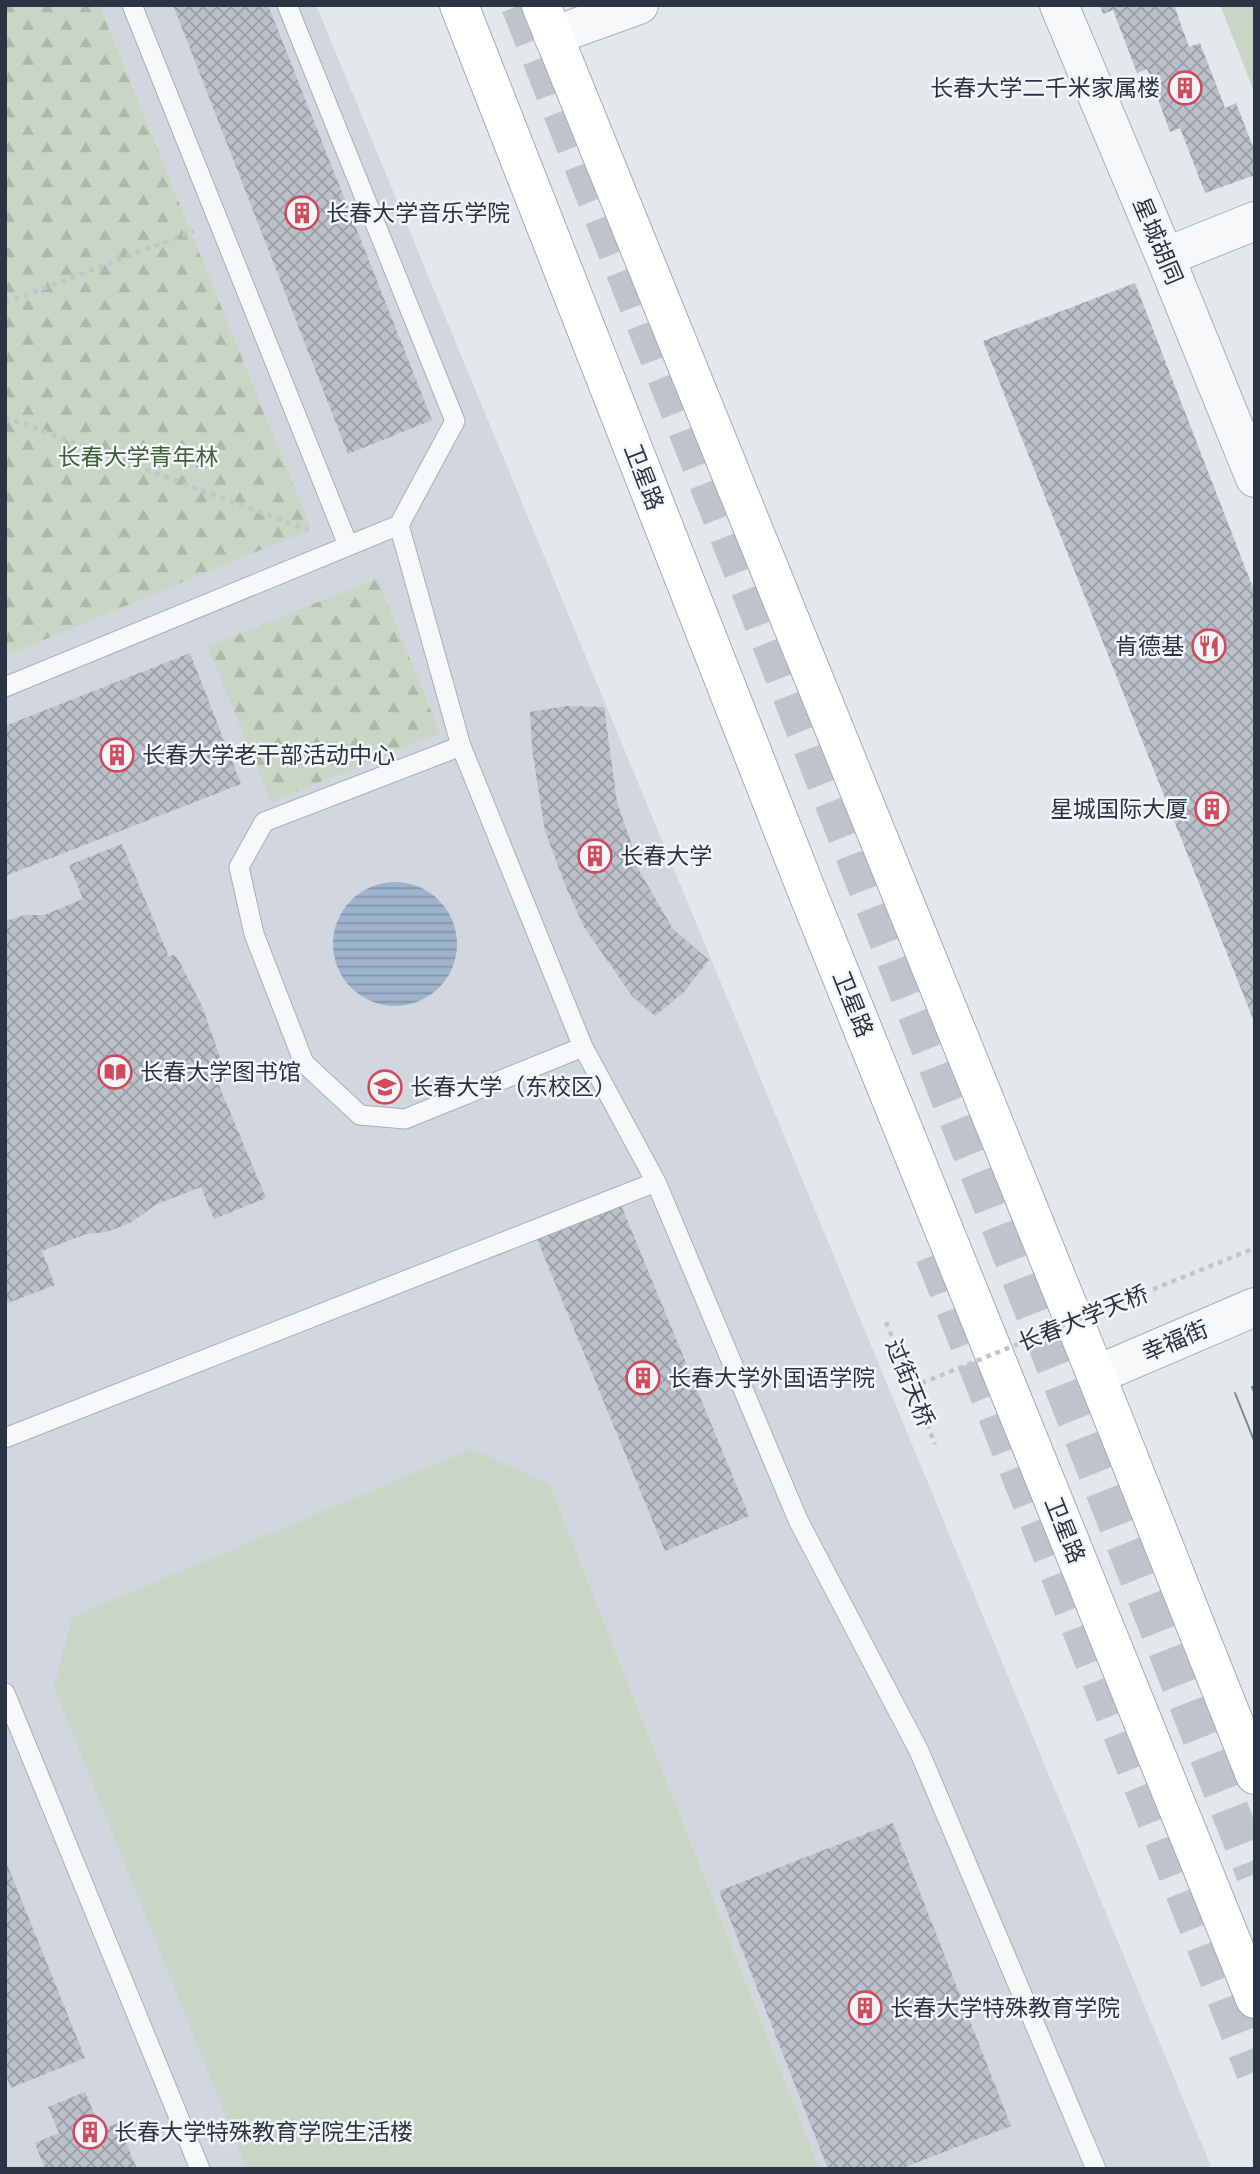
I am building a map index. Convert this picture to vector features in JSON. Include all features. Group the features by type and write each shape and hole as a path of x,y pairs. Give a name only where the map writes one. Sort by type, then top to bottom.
{"main road":[{"name":"卫星路","path":"459,5 795,860 1255,1999"},
{"path":"547,21 1096,1375 1255,1775"}],"street":[{"path":"547,21 639,5"},
{"name":"星城胡同","path":"1059,5 1255,478"},
{"path":"1165,257 1255,221"},
{"name":"幸福街","path":"1096,1375 1255,1307"}],"lane":[{"path":"132,5 348,545"},
{"path":"5,687 399,525 455,421 286,5"},
{"path":"399,525 461,746 583,1047 656,1182 799,1520 919,1751 1096,2169"},
{"path":"461,746 264,822 239,867 254,934 304,1063 360,1115 405,1119 583,1047"},
{"path":"5,1438 656,1182"},
{"path":"5,1693 200,2169"}],"path":[{"path":"5,303 217,222"},
{"path":"5,417 348,545"},
{"name":"长春大学天桥","path":"912,1387 1255,1248"},
{"name":"过街天桥","path":"886,1322 934,1444"}],"shaded area":[{"name":"长春大学（东校区）","path":"5,5 316,5 1212,2169 5,2169"}],"green space":[{"name":"长春大学青年林","path":"5,5 99,5 311,529 5,656"},
{"path":"1220,5 1255,5 1255,94"},
{"path":"377,578 440,733 271,802 208,647"},
{"path":"471,1449 549,1484 819,2169 247,2169 54,1687 72,1617"}],"water":[{"path":"395,882 419,887 439,900 452,920 457,944 452,968 439,988 419,1001 395,1006 371,1001 351,988 338,968 333,944 338,920 351,900 371,887"}],"building":[{"name":"长春大学音乐学院","path":"173,5 268,5 432,420 348,454"},
{"name":"长春大学二千米家属楼","path":"1100,5 1174,5 1189,47 1200,43 1225,108 1236,103 1255,152 1255,175 1205,193 1180,128 1170,132 1147,69 1137,73 1113,10 1103,14"},
{"name":"星城国际大厦","path":"1135,283 1255,593 1255,1024 983,341"},
{"name":"长春大学老干部活动中心","path":"190,653 241,784 5,876 5,726"},
{"name":"长春大学","path":"566,706 604,707 617,802 637,867 673,929 709,960 684,992 655,1016 632,996 584,927 545,831 532,749 530,712"},
{"name":"长春大学图书馆","path":"122,844 169,957 174,954 179,961 202,1006 222,1063 225,1081 218,1083 266,1198 214,1219 201,1187 155,1205 132,1222 107,1232 86,1234 42,1251 55,1285 5,1304 5,921 25,915 44,915 83,899 69,865"},
{"name":"长春大学外国语学院","path":"621,1205 749,1516 665,1551 537,1239"},
{"name":"长春大学特殊教育学院","path":"893,1823 1011,2126 900,2169 828,2169 719,1891"},
{"path":"5,1859 85,2058 11,2088 5,2073"},
{"name":"长春大学特殊教育学院生活楼","path":"85,2092 101,2130 118,2123 137,2169 45,2169 35,2143 59,2133 48,2107"}],"tunnel":[{"path":"520,5 1255,1874"},
{"path":"934,1255 1255,2072"}],"tram line":[{"path":"1252,1387 1255,1394"},
{"path":"1235,1393 1255,1443"}],"place":[{"name":"长春大学二千米家属楼","path":"1185,88"},
{"name":"长春大学音乐学院","path":"302,213"},
{"name":"肯德基","path":"1209,646"},
{"name":"长春大学老干部活动中心","path":"117,755"},
{"name":"星城国际大厦","path":"1212,809"},
{"name":"长春大学","path":"595,856"},
{"name":"长春大学图书馆","path":"115,1072"},
{"name":"长春大学（东校区）","path":"385,1087"},
{"name":"长春大学外国语学院","path":"643,1378"},
{"name":"长春大学特殊教育学院","path":"865,2008"},
{"name":"长春大学特殊教育学院生活楼","path":"90,2132"}]}
